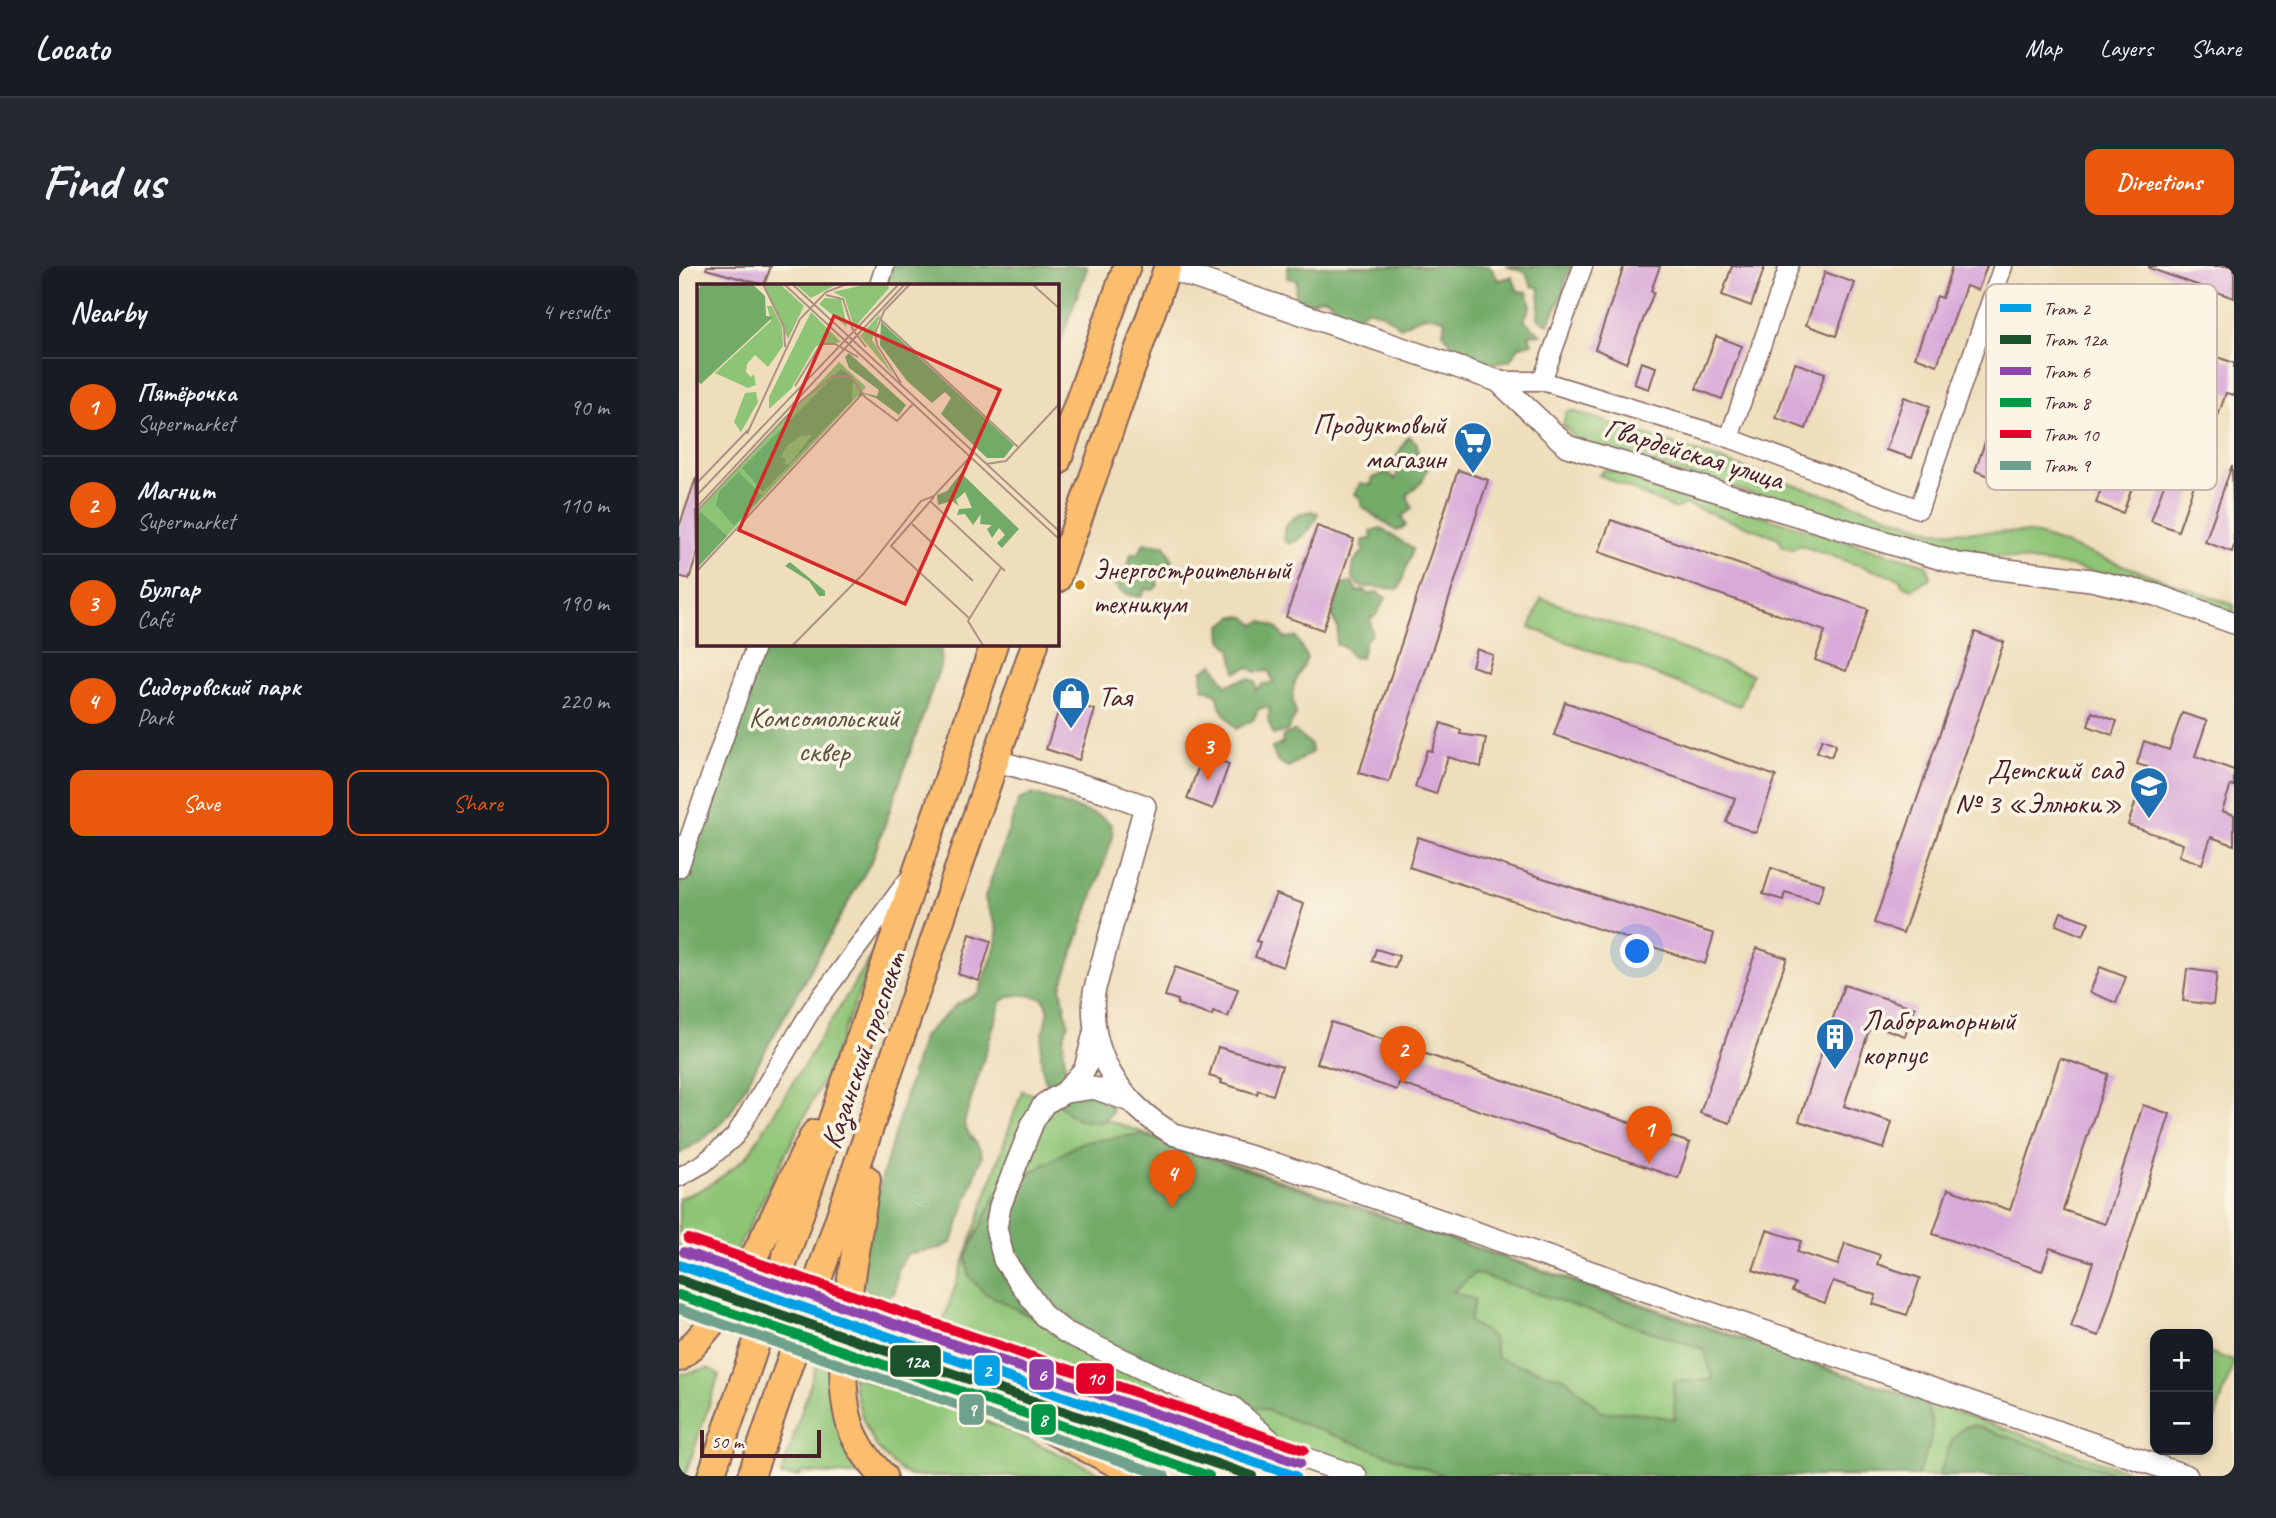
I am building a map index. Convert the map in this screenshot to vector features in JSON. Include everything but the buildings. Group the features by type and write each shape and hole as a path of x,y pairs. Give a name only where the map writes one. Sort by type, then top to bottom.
{"main road":[{"path":"1059,456 1126,266"},
{"path":"1059,573 1167,267"},
{"name":"Казанский проспект","path":"711,1476 993,646"},
{"name":"Казанский проспект","path":"751,1476 1034,646"},
{"path":"679,1358 712,1321 751,1261 852,1064"},
{"path":"875,1118 850,1296 844,1394 848,1420 856,1440 867,1460 883,1476"},
{"path":"679,1295 1009,1409 1141,1476"}],"street":[{"path":"879,284 885,266"},
{"path":"1542,381 1583,266"},
{"path":"1729,438 1789,266"},
{"path":"1997,284 2003,266"},
{"name":"Гвардейская улица","path":"1167,267 1499,381 1567,446 1958,564 2091,580 2156,595 2234,623"},
{"path":"1499,381 1542,381 1729,438 1919,509 1986,315"},
{"path":"679,868 755,646"},
{"path":"997,761 1103,791 1145,806 1094,992 1094,1031 1084,1069 1065,1092 1044,1104 1033,1122 1000,1206 996,1228 1004,1260 1044,1316 1065,1332 1193,1393 1232,1407 1281,1450 1356,1476"},
{"path":"679,1177 704,1163 735,1136 812,1009 921,861"},
{"path":"1094,1031 1107,1071 1132,1101 1160,1127 1175,1135 1276,1164 2187,1476"},
{"path":"1065,1092 1094,1088 1132,1101"}],"green space":[{"path":"892,266 1088,266 1059,346 1059,284 885,284"},
{"path":"1288,266 1490,266 1498,280 1512,277 1518,291 1527,292 1531,305 1524,320 1541,334 1529,335 1532,343 1520,346 1510,360 1487,365 1454,348 1443,332 1445,320 1433,316 1423,317 1401,327 1381,313 1367,309 1354,318 1340,315 1329,300 1323,297 1305,304 1295,295 1297,280 1287,278"},
{"path":"1506,266 1576,266 1566,276 1564,292 1548,324 1538,318 1540,288 1532,286 1525,272"},
{"path":"1573,411 1934,531 2033,533 2234,605 2234,613 2160,588 2069,566 1950,550 1581,445 1563,425 1566,412"},
{"path":"1408,436 1417,443 1418,454 1428,467 1422,482 1407,495 1412,509 1402,516 1406,526 1397,531 1362,507 1360,498 1355,494 1360,483 1371,485 1373,478 1387,472 1395,479 1398,473 1393,463"},
{"path":"1605,469 1927,565 1931,577 1912,589 1902,585 1900,579 1799,545 1792,549 1782,546 1779,538 1685,504 1675,509 1599,475"},
{"path":"1311,511 1318,513 1307,531 1290,544 1284,540 1285,529 1291,520"},
{"path":"1381,528 1413,549 1399,589 1359,586 1352,577 1354,561 1364,551 1362,541 1372,538 1371,531"},
{"path":"1144,543 1165,545 1172,559 1167,572 1156,578 1158,585 1153,590 1145,589 1141,597 1122,591 1110,576 1128,566 1131,554 1139,553"},
{"path":"1352,582 1357,592 1365,590 1369,595 1377,592 1386,598 1376,615 1370,619 1372,634 1365,640 1361,658 1352,657 1345,647 1336,644 1338,628 1332,616 1342,585"},
{"path":"1541,598 1752,674 1740,706 1530,628"},
{"path":"1234,616 1246,617 1255,625 1262,621 1276,627 1284,638 1296,637 1307,658 1294,685 1296,715 1287,731 1273,735 1268,720 1270,708 1259,708 1253,720 1236,729 1221,709 1217,694 1203,688 1202,671 1213,664 1226,685 1248,678 1256,682 1256,690 1263,684 1274,683 1269,671 1256,672 1248,667 1236,672 1231,649 1222,640 1221,626"},
{"name":"Комсомольский сквер","path":"761,646 940,646 942,661 873,858 729,1115 706,1137 679,1154 679,888"},
{"path":"1294,731 1310,744 1312,752 1288,767 1277,761 1272,748 1282,744 1283,736"},
{"path":"1033,794 1100,816 1111,824 1113,837 1061,987 1068,1024 1063,1040 1066,1076 1109,1102 1112,1112 1103,1122 1088,1122 1076,1118 1061,1106 1049,1089 1041,1056 1049,1010 1043,998 1016,995 1001,1002 964,1123 982,1156 952,1242 941,1248 907,1254 898,1269 895,1292 886,1300 874,1295 861,1284 859,1256 923,1036 957,1004 979,993 993,956 997,934 985,897 1019,800"},
{"path":"876,949 830,1066 730,1264 681,1247 679,1250 679,1198 708,1186 748,1155"},
{"path":"1022,1091 2142,1476 1373,1476 942,1325"},
{"path":"1141,1134 1924,1402 1932,1422 1929,1447 1917,1476 1445,1476 1075,1340 983,1292 969,1276 966,1256 996,1194 1080,1143","holes":["1475,1273 1704,1349 1713,1380 1673,1382 1675,1419 1634,1412 1602,1412 1567,1379 1497,1358 1493,1338 1469,1321 1475,1300 1453,1292"]},
{"path":"2213,1354 2234,1361 2213,1425"},
{"path":"817,1363 830,1368 833,1400 840,1425 868,1476 802,1472 799,1476 781,1476"},
{"path":"708,1368 719,1375 685,1476 679,1476 679,1375"},
{"path":"852,1376 881,1386 883,1382 1003,1428 1107,1476 910,1476 885,1457 869,1434"},
{"path":"1973,1425 2123,1476 1939,1476 1954,1437"}],"tram line":[{"name":"10","path":"688,1239 1304,1450"},
{"name":"6","path":"684,1252 1300,1463"},
{"name":"2","path":"679,1265 1295,1476"},
{"name":"12а","path":"679,1280 1252,1476"},
{"name":"8","path":"679,1295 1209,1476"},
{"name":"9","path":"679,1309 1165,1476"}],"place":[{"name":"Продуктовый магазин","path":"1473,475"},
{"name":"Энергостроительный техникум","path":"1080,585"},
{"name":"Тая","path":"1071,730"},
{"name":"Булгар","path":"1208,781"},
{"name":"Детский сад № 3 «Эллюки»","path":"2149,820"},
{"name":"Лабораторный корпус","path":"1835,1071"},
{"name":"Магнит","path":"1403,1084"},
{"name":"Пятёрочка","path":"1649,1164"},
{"name":"Сидоровский парк","path":"1172,1208"}]}
